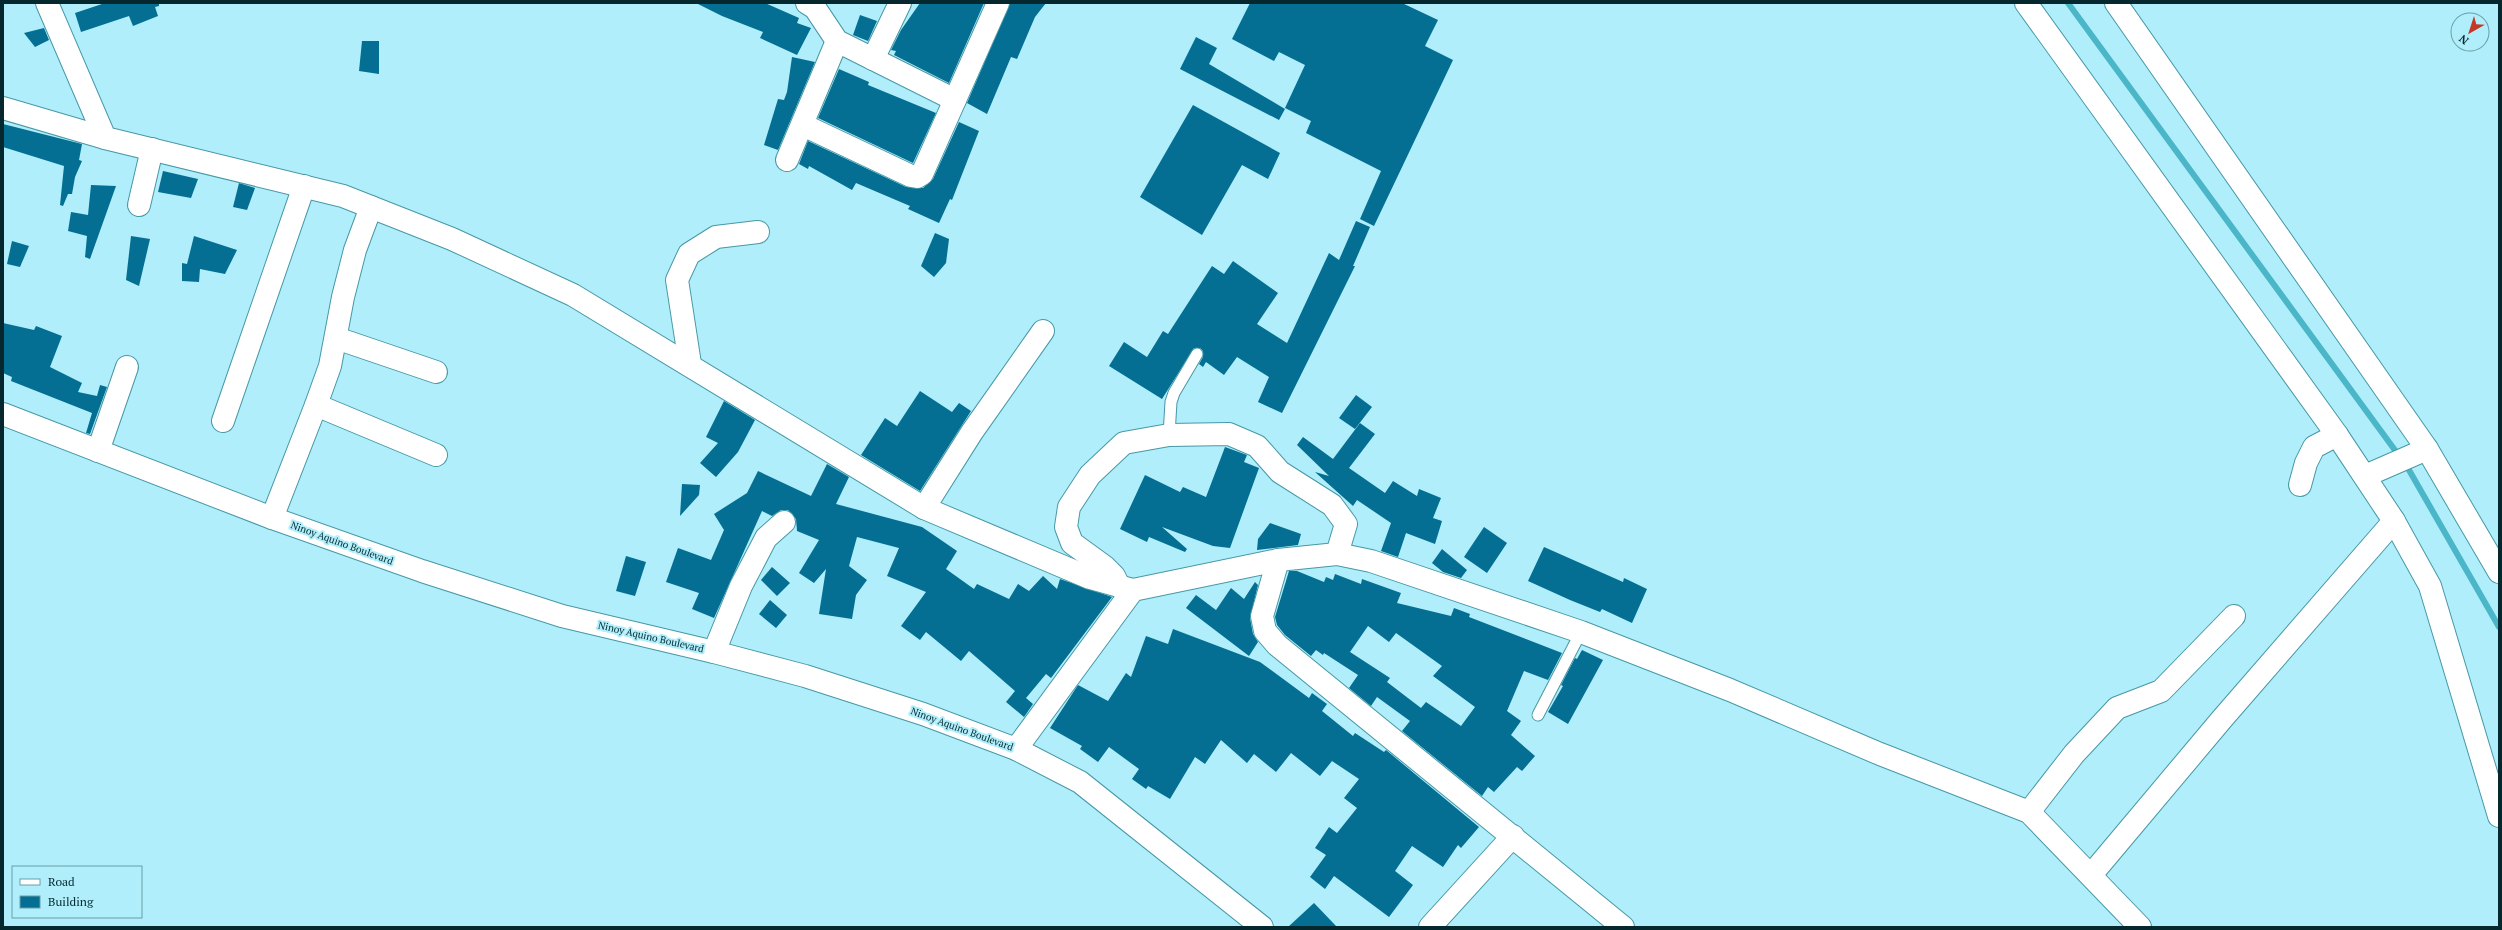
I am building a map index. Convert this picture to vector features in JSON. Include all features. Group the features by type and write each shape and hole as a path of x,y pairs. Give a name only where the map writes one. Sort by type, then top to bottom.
{"street":[{"path":"47,3 105,138"},
{"path":"874,59 900,3"},
{"path":"803,125 917,177 922,174 998,3"},
{"path":"2026,3 2337,435 2394,521 2430,586 2499,816"},
{"path":"2116,3 2427,449 2499,572"},
{"path":"813,5 838,41 955,100"},
{"path":"787,160 838,41"},
{"path":"3,108 105,138 343,196 452,239 573,295 690,364 924,508 1090,578 1126,588 1278,560 1337,554 1371,561 1581,632 1730,690 1880,754 2029,812 2140,927"},
{"path":"138,205 152,149"},
{"path":"223,421 304,186"},
{"path":"272,518 330,366 343,297 355,250 371,207"},
{"path":"690,364 677,280 689,254 716,237 758,232"},
{"path":"924,508 972,432 1044,331"},
{"path":"336,338 436,372"},
{"path":"98,451 127,367"},
{"path":"316,405 436,455"},
{"name":"Ninoy Aquino Boulevard","path":"3,414 272,518 422,572 562,616 714,652 805,676 923,714 1016,749 1080,782 1262,927"},
{"path":"1126,588 1105,567 1072,543 1066,527 1069,507 1090,475 1124,443 1169,435 1229,434 1257,446 1280,472 1332,505 1346,524 1337,554"},
{"path":"2300,485 2306,463 2314,447 2337,435"},
{"path":"2364,476 2427,449"},
{"path":"2091,875 2222,719 2394,521"},
{"path":"714,652 741,586 766,538 784,522"},
{"path":"1278,560 1262,616 1264,631 1276,645 1513,836 1623,927"},
{"path":"1016,749 1126,588"},
{"path":"2029,812 2074,754 2117,708 2161,691 2234,616"},
{"path":"1430,927 1513,836"}],"lane":[{"path":"1169,435 1171,402 1174,393 1197,354"},
{"path":"1538,715 1581,632"}],"building":[{"path":"105,3 159,3 159,6 155,7 158,16 133,26 129,16 81,32 75,13"},
{"path":"696,3 765,3 799,18 797,23 811,28 797,55 760,38 763,32 722,16"},
{"path":"920,3 984,3 949,83 894,55 896,51 891,50 901,30"},
{"path":"1010,3 1046,3 1035,17 1017,59 1011,57 987,114 967,103"},
{"path":"1250,3 1402,3 1438,20 1425,46 1453,60 1374,226 1360,219 1381,171 1306,133 1311,121 1285,108 1305,65 1279,52 1274,61 1232,39"},
{"path":"860,15 877,21 868,41 853,35"},
{"path":"44,28 49,40 35,47 24,33"},
{"path":"1196,37 1217,48 1209,64 1285,109 1279,120 1180,69"},
{"path":"362,41 379,41 379,74 359,71"},
{"path":"792,57 815,62 778,150 764,145 778,99 784,100 787,92"},
{"path":"839,69 869,82 868,85 936,113 913,163 818,118"},
{"path":"1193,105 1280,153 1268,179 1242,165 1202,235 1140,197"},
{"path":"959,122 979,131 952,200 950,199 939,223 908,209 910,206 856,183 852,190 809,166 808,169 799,164 808,141 906,187 923,188 933,179"},
{"path":"3,124 82,144 79,160 82,161 75,177 72,194 68,194 63,206 60,205 64,166 3,147"},
{"path":"163,171 198,179 191,198 158,192"},
{"path":"239,183 255,188 247,210 233,207"},
{"path":"91,185 116,186 90,259 85,257 87,236 68,231 71,212 88,215"},
{"path":"1356,221 1370,227 1353,266 1355,266 1282,413 1258,402 1269,377 1237,357 1224,375 1206,362 1203,367 1199,364 1203,357 1203,351 1200,348 1194,348 1162,399 1109,366 1124,342 1147,357 1163,331 1168,334 1212,266 1224,274 1233,261 1278,293 1257,324 1287,343 1329,253 1339,260"},
{"path":"935,233 949,239 946,263 934,277 921,266"},
{"path":"131,236 150,239 139,286 126,280"},
{"path":"194,236 237,250 225,274 200,269 199,282 182,281 182,263 187,264"},
{"path":"12,241 29,246 20,267 7,264"},
{"path":"3,323 34,330 36,326 62,336 50,367 82,383 78,392 97,396 100,385 107,387 90,434 86,433 92,413 11,381 12,377 3,373"},
{"path":"920,391 952,412 959,403 971,411 920,491 861,455 885,418 897,426"},
{"path":"1356,395 1372,407 1355,429 1339,418"},
{"path":"724,401 755,420 738,452 716,477 700,463 718,443 706,437"},
{"path":"1360,423 1375,434 1349,468 1385,493 1393,481 1417,496 1419,489 1441,498 1433,518 1442,521 1435,544 1406,533 1398,557 1381,551 1391,523 1357,500 1353,506 1315,472 1329,476 1297,445 1303,437 1333,459"},
{"path":"1225,447 1247,455 1244,462 1259,468 1230,548 1213,546 1162,527 1187,549 1185,552 1149,537 1147,542 1120,529 1145,475 1180,492 1183,487 1206,497"},
{"path":"827,464 849,477 836,504 922,527 957,551 946,569 974,589 977,584 1009,599 1018,584 1029,591 1043,576 1057,589 1060,579 1112,597 1051,678 1046,674 1026,698 1033,704 1024,717 1006,702 1015,691 969,651 961,661 926,632 920,640 901,626 926,592 887,576 899,548 857,537 849,566 867,580 856,595 852,619 819,614 826,569 814,583 799,573 819,540 797,531 796,519 788,510 781,510 772,516 762,511 714,618 692,609 699,593 666,582 678,548 711,560 724,530 714,514 747,493 758,471 811,496"},
{"path":"682,484 700,485 699,495 680,516"},
{"path":"1270,523 1301,534 1298,545 1257,550 1258,539"},
{"path":"1484,527 1507,543 1487,573 1464,557"},
{"path":"1544,547 1623,582 1624,578 1647,589 1632,623 1602,609 1600,612 1570,600 1528,581"},
{"path":"1442,549 1467,570 1461,578 1443,572 1432,563"},
{"path":"626,556 646,562 635,596 616,591"},
{"path":"772,567 790,583 777,596 761,580"},
{"path":"1289,571 1297,571 1324,582 1326,577 1333,580 1335,574 1361,584 1362,579 1401,593 1397,603 1451,616 1454,608 1470,614 1469,617 1562,653 1548,680 1524,671 1507,711 1521,721 1511,735 1535,756 1522,771 1517,767 1494,792 1488,787 1482,796 1402,731 1410,721 1377,697 1371,706 1349,688 1358,675 1324,653 1323,655 1316,650 1311,656 1285,635 1277,625 1275,617","holes":["1368,626 1389,642 1396,633 1442,666 1433,676 1475,707 1461,726 1426,702 1421,708 1387,682 1390,678 1350,652"]},
{"path":"1255,582 1258,585 1250,618 1253,634 1258,642 1249,656 1186,608 1196,595 1216,610 1231,588 1244,599"},
{"path":"770,600 787,615 776,628 759,614"},
{"path":"1173,629 1260,662 1309,698 1312,693 1327,704 1322,711 1353,736 1355,733 1384,752 1386,750 1479,827 1461,848 1458,845 1443,867 1412,846 1395,871 1413,885 1389,917 1334,876 1325,889 1310,877 1326,855 1315,848 1329,827 1337,833 1357,808 1344,798 1359,779 1332,761 1320,776 1291,753 1276,772 1254,754 1247,763 1221,740 1205,764 1195,757 1170,799 1148,786 1146,789 1132,779 1139,769 1109,747 1098,762 1080,749 1082,746 1050,728 1078,685 1108,701 1126,673 1131,677 1146,636 1168,644"},
{"path":"1582,650 1603,660 1568,724 1548,712 1563,686 1561,685 1575,658 1577,659"},
{"path":"1314,903 1337,927 1288,927"}],"waterway":[{"path":"2068,3 2397,453"},
{"path":"2409,470 2499,627"}]}
